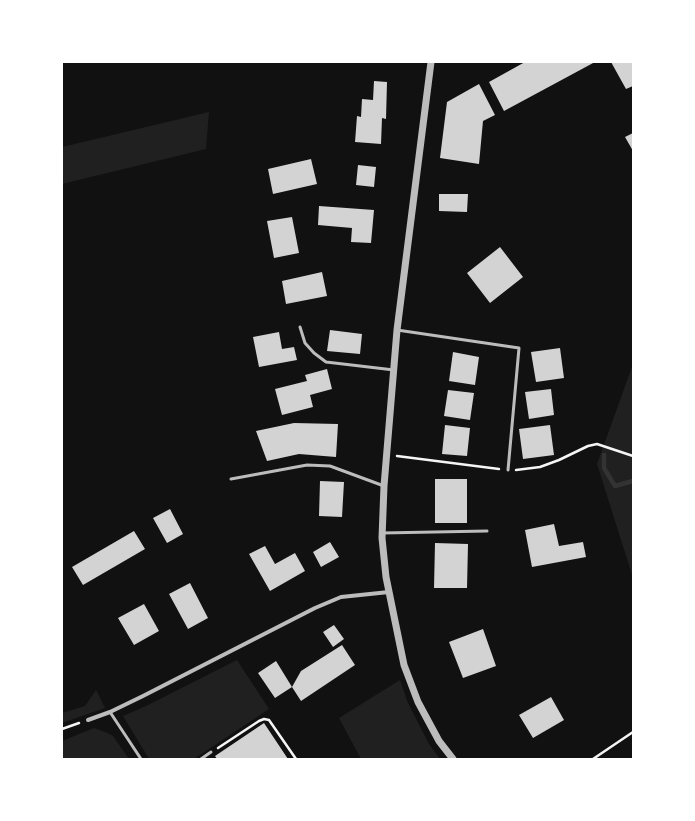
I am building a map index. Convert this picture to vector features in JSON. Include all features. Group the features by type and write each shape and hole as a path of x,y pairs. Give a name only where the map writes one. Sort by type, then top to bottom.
{"street":[{"path":"431,62 397,330 384,486 382,533 386,577 404,665 418,702 439,741 453,759"},
{"path":"88,720 110,712 315,608 341,597 389,592"}],"lane":[{"path":"300,327 305,343 314,353 326,362 394,370"},
{"path":"397,330 519,348 508,470"},
{"path":"231,479 307,465 330,466 384,486"},
{"path":"382,533 487,531"},
{"path":"110,712 141,759"},
{"path":"201,759 211,752"}],"path":[{"path":"211,752 264,719 269,720 296,759"},
{"path":"62,729 88,720"},
{"path":"593,759 633,732"}],"shaded area":[{"path":"209,112 206,149 62,184 62,147"},
{"path":"633,364 633,578 597,464"},
{"path":"237,660 269,709 194,759 149,759 123,716"},
{"path":"400,680 408,703 429,744 440,759 361,759 339,718"},
{"path":"96,690 105,708 62,723 62,713 85,706"},
{"path":"94,728 113,736 129,759 62,759 62,741"}],"building":[{"path":"525,62 595,62 504,111 489,82"},
{"path":"611,62 633,62 633,86 626,89"},
{"path":"374,81 387,82 386,119 382,118 381,144 355,142 357,116 361,117 362,99 373,100"},
{"path":"479,84 495,115 483,121 479,164 440,158 447,102"},
{"path":"633,133 633,151 625,137"},
{"path":"311,159 317,184 273,194 268,169"},
{"path":"358,165 376,167 374,187 356,185"},
{"path":"439,194 468,194 467,212 439,211"},
{"path":"319,206 374,210 371,243 351,242 352,228 318,225"},
{"path":"292,217 299,253 274,258 267,221"},
{"path":"500,247 523,277 490,303 467,273"},
{"path":"322,272 327,296 286,304 282,281"},
{"path":"330,330 362,334 360,354 327,351"},
{"path":"279,332 282,349 294,347 297,360 259,367 253,337"},
{"path":"560,348 564,378 536,382 531,352"},
{"path":"453,352 479,357 475,385 449,381"},
{"path":"327,369 332,389 310,395 313,407 282,415 275,389 307,381 305,375"},
{"path":"551,389 554,415 529,419 525,392"},
{"path":"448,390 474,393 470,420 444,416"},
{"path":"294,423 338,424 336,457 299,454 267,461 256,431"},
{"path":"445,425 470,428 467,456 442,454"},
{"path":"550,425 554,455 523,459 519,429"},
{"path":"435,479 467,479 467,523 435,523"},
{"path":"320,481 344,482 342,517 319,516"},
{"path":"170,509 183,534 167,543 153,518"},
{"path":"554,524 559,546 583,542 586,557 532,567 525,530"},
{"path":"134,531 145,549 83,585 72,567"},
{"path":"330,542 339,557 321,567 313,552"},
{"path":"435,543 468,544 467,588 434,588"},
{"path":"265,546 275,564 295,553 305,571 270,591 249,554"},
{"path":"190,583 208,618 188,629 169,594"},
{"path":"144,604 159,631 134,645 118,618"},
{"path":"334,625 344,639 333,647 323,632"},
{"path":"483,629 496,666 463,678 449,642"},
{"path":"342,645 355,665 301,701 292,687 301,671"},
{"path":"276,661 292,687 275,698 258,673"},
{"path":"551,697 564,720 533,738 519,715"},
{"path":"264,723 288,759 217,759 215,756"}],"waterway":[{"path":"604,455 604,468 615,486 633,481"}]}
